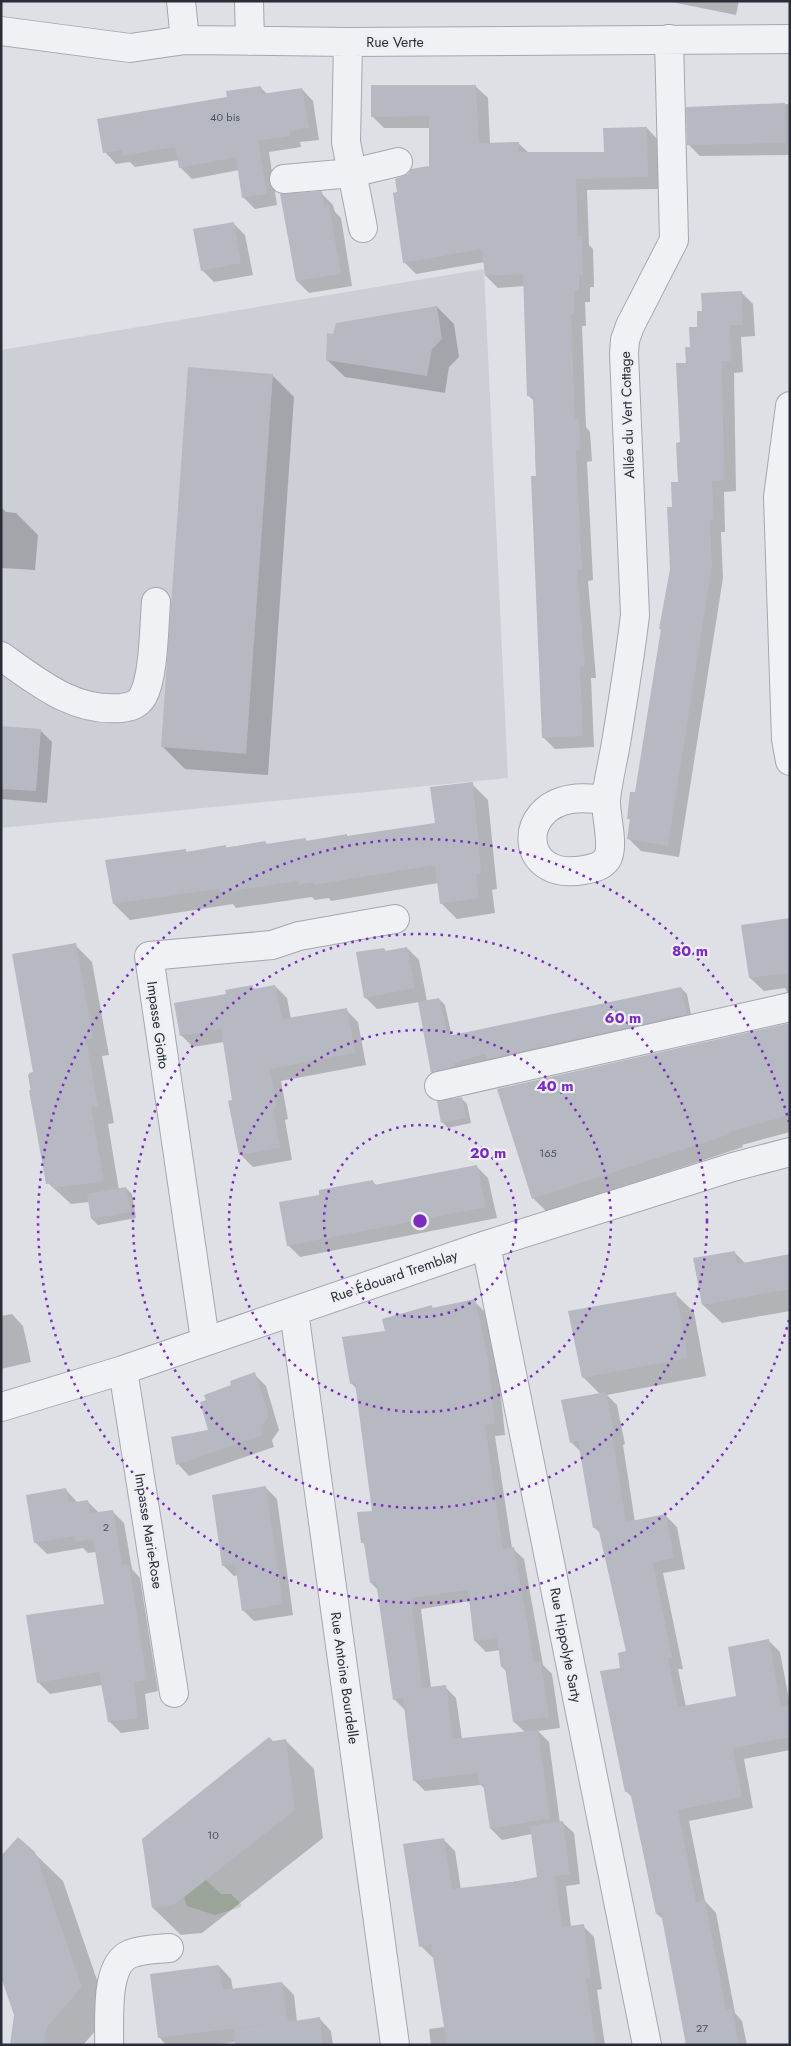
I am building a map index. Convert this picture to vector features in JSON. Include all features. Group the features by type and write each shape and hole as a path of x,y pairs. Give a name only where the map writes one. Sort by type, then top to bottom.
{"street":[{"path":"181,1 185,40"},
{"path":"249,1 250,41"},
{"name":"Rue Verte","path":"1,31 130,48 185,40 348,42 790,39"},
{"name":"Allée du Vert Cottage","path":"606,800 631,654 635,615 625,340 674,240 669,39"},
{"path":"348,42 346,142 363,228"},
{"path":"284,179 352,173 398,162"},
{"path":"790,406 778,497 786,739 790,761"},
{"path":"1,656 61,697 97,708 130,707 140,700 149,680 156,602"},
{"name":"Impasse Giotto","path":"205,1340 148,956 272,945 299,936 395,919"},
{"path":"439,1086 790,1007"},
{"name":"Rue Édouard Tremblay","path":"1,1407 123,1370 205,1340 486,1245 733,1167 790,1152"},
{"name":"Rue Hippolyte Sarty","path":"486,1245 647,2045"},
{"name":"Rue Antoine Bourdelle","path":"294,1311 395,2045"},
{"name":"Impasse Marie-Rose","path":"123,1370 174,1693"},
{"path":"109,2045 110,1992 119,1963 131,1954 169,1948"}],"shaded area":[{"path":"484,269 508,778 1,828 1,350"}],"green space":[{"path":"206,1880 221,1894 231,1894 241,1904 241,1907 215,1915 187,1906 184,1897"}],"building":[{"path":"371,85 476,85 479,143 519,142 519,152 604,152 603,128 647,127 648,177 576,179 578,236 582,236 583,275 579,275 579,291 574,291 574,315 571,315 575,419 579,419 580,450 576,451 582,569 577,570 585,666 580,667 583,736 542,738 531,476 536,476 533,396 527,396 523,274 485,276 482,249 403,263 393,193 397,192 395,179 408,174 411,169 429,166 429,116 371,117"},
{"path":"261,86 262,94 302,88 309,128 290,131 290,136 258,141 267,194 242,198 236,157 179,168 175,147 122,156 122,150 103,153 97,119 227,97 226,91"},
{"path":"785,103 786,143 687,145 686,107"},
{"path":"322,191 324,205 329,204 341,274 296,281 280,194"},
{"path":"234,222 241,263 201,271 193,229"},
{"path":"742,291 743,325 730,325 731,361 722,361 724,480 712,481 714,520 710,521 712,565 668,846 627,839 630,819 627,819 630,792 635,792 661,629 659,629 670,569 667,507 672,507 671,482 678,482 676,443 680,442 676,363 686,363 685,347 690,347 689,327 697,327 697,311 702,311 701,293"},
{"path":"437,306 442,339 432,349 427,376 326,360 327,333 333,334 336,323"},
{"path":"188,367 273,374 246,754 161,747"},
{"path":"1,726 41,729 36,791 1,789"},
{"path":"473,782 481,873 476,874 479,898 440,904 435,865 314,885 313,882 298,885 298,881 233,891 219,892 218,889 113,904 105,860 186,849 186,852 226,845 226,848 265,841 266,844 306,838 306,841 435,823 430,787"},
{"path":"790,918 790,973 749,978 741,925"},
{"path":"76,943 93,1038 86,1039 98,1106 91,1107 104,1181 53,1188 52,1183 46,1184 29,1090 31,1090 29,1073 33,1072 12,954"},
{"path":"407,947 415,988 364,998 356,952 384,948 385,951"},
{"path":"253,985 253,989 275,985 282,1019 347,1008 355,1053 270,1069 277,1107 273,1108 280,1148 239,1155 228,1101 232,1100 221,1029 180,1036 174,1003 226,994 225,990"},
{"path":"681,987 687,1014 487,1059 485,1054 454,1063 455,1066 431,1073 418,1002 439,998 448,1036"},
{"path":"790,1023 790,1115 729,1132 730,1134 532,1199 497,1089"},
{"path":"462,1097 466,1118 441,1123 437,1101"},
{"path":"477,1165 486,1207 287,1246 279,1202 319,1195 319,1190 373,1180 374,1185"},
{"path":"126,1187 131,1212 91,1219 87,1194"},
{"path":"735,1251 737,1264 790,1254 790,1289 702,1305 693,1258"},
{"path":"676,1292 688,1358 582,1378 568,1311"},
{"path":"475,1299 488,1358 495,1424 485,1425 503,1549 514,1547 534,1662 541,1661 549,1717 513,1722 505,1667 501,1667 497,1638 474,1641 468,1590 411,1598 422,1688 446,1685 453,1739 538,1730 550,1818 490,1829 483,1784 479,1785 477,1773 413,1781 403,1698 393,1700 376,1582 370,1583 364,1543 361,1543 357,1512 372,1511 355,1383 350,1384 342,1337 385,1331 382,1319 432,1305 432,1308"},
{"path":"255,1372 267,1410 268,1418 261,1427 263,1435 176,1465 171,1437 208,1430 200,1402 206,1400 204,1395 231,1385 230,1381"},
{"path":"606,1392 614,1433 612,1434 626,1522 666,1514 674,1558 653,1562 672,1657 668,1658 678,1707 736,1696 728,1647 769,1639 781,1707 790,1705 790,1737 733,1748 742,1797 678,1810 696,1902 705,1900 726,2010 732,2008 739,2045 686,2045 661,1913 656,1914 630,1791 625,1792 600,1671 620,1668 618,1653 626,1651 598,1527 593,1528 578,1441 570,1443 561,1400"},
{"path":"266,1486 283,1604 242,1611 235,1564 222,1566 212,1495"},
{"path":"66,1488 69,1503 88,1500 91,1513 113,1510 122,1565 129,1564 147,1680 134,1682 138,1718 108,1722 99,1672 37,1683 26,1615 104,1604 93,1539 75,1542 74,1536 34,1543 26,1495"},
{"path":"269,1737 273,1741 286,1739 295,1810 174,1905 152,1908 142,1839"},
{"path":"563,1821 570,1874 555,1876 562,1927 584,1924 591,1978 586,1979 596,2045 447,2045 431,1945 419,1947 403,1844 444,1838 452,1889 513,1882 537,1877 530,1826"},
{"path":"18,1837 35,1852 82,1987 47,2027 44,2045 10,2045 14,2015 1,1977 1,1856"},
{"path":"219,1965 223,1990 282,1982 288,2022 320,2017 323,2045 235,2045 234,2029 287,2022 158,2038 150,1974"}]}
